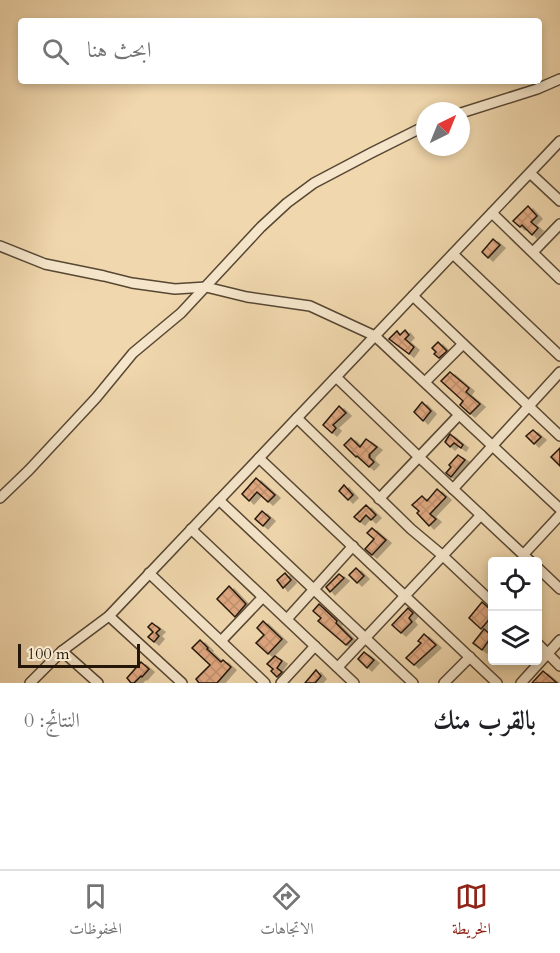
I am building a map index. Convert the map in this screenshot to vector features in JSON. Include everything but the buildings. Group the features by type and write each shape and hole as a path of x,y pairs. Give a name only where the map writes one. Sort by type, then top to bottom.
{"street":[{"path":"470,110 537,89 560,79"},
{"path":"0,498 96,398 133,353 181,313 287,203 314,183 416,130"},
{"path":"30,683 62,651 109,616 560,141"},
{"path":"530,173 560,201"},
{"path":"492,213 560,279"},
{"path":"533,252 560,224"},
{"path":"0,246 45,264 132,283 175,290 206,287 247,297 310,306 375,336 560,509"},
{"path":"453,254 560,356"},
{"path":"413,296 560,436"},
{"path":"425,382 463,344"},
{"path":"453,489 560,372"},
{"path":"336,376 418,458 526,557"},
{"path":"379,499 459,415"},
{"path":"297,418 411,530 442,555 488,598"},
{"path":"259,458 497,683"},
{"path":"219,500 413,683"},
{"path":"338,667 481,515"},
{"path":"528,557 560,515"},
{"path":"191,529 354,683"},
{"path":"287,619 353,546"},
{"path":"149,573 265,683"},
{"path":"542,573 560,589"},
{"path":"221,641 263,597"},
{"path":"109,616 182,683"},
{"path":"521,683 560,640"},
{"path":"281,683 315,646"},
{"path":"542,649 560,666"},
{"path":"62,651 98,683"},
{"path":"444,683 470,657"},
{"path":"247,683 255,675"}]}
